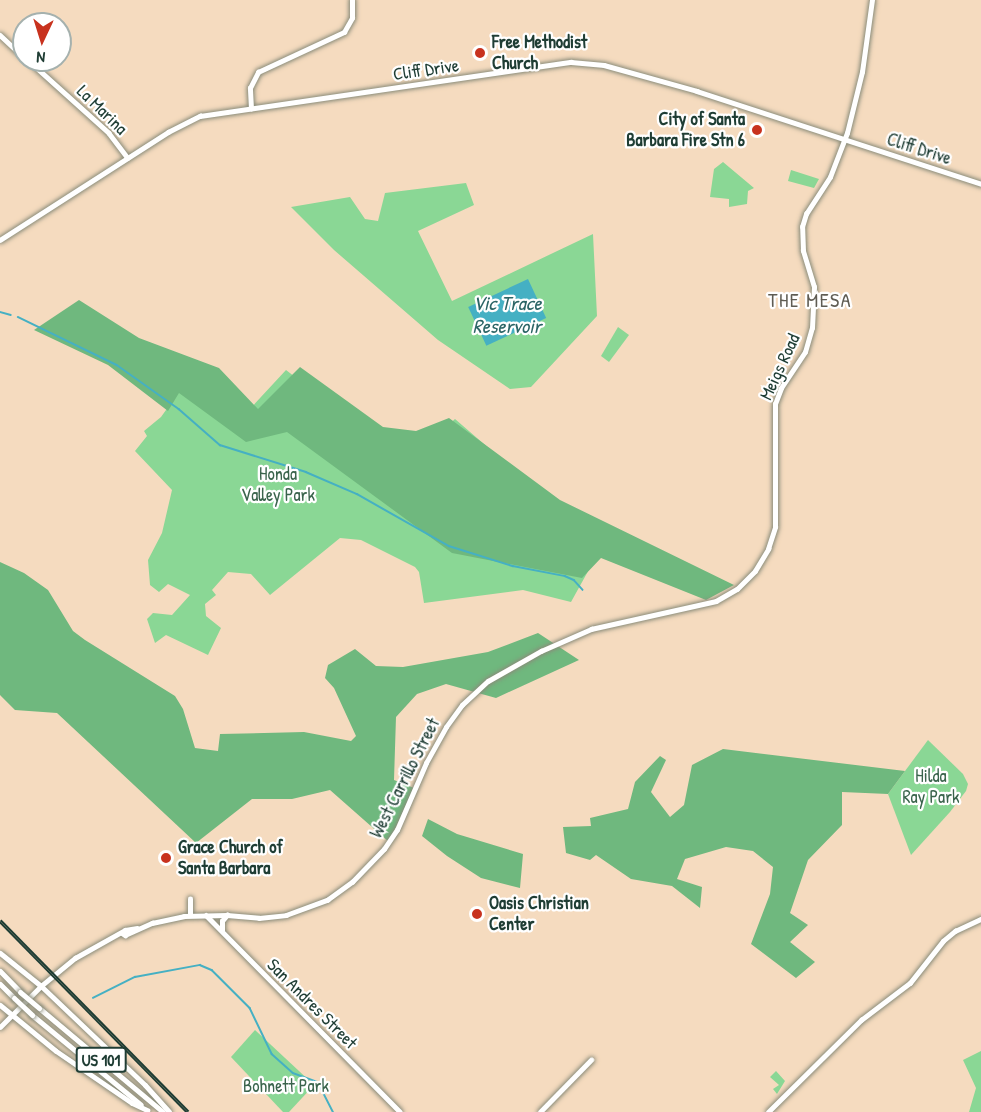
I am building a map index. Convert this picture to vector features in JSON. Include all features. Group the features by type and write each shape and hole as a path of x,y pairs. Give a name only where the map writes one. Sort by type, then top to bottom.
{"highway":[{"path":"0,953 41,986 145,1085 169,1112"},
{"name":"US 101","path":"0,971 20,992 163,1112"},
{"name":"US 101","path":"0,984 32,1014 148,1111"},
{"path":"0,1005 9,1019 132,1103 148,1111"}],"main road":[{"path":"251,109 250,88 258,72 344,32 352,18 352,0"},
{"name":"Meigs Road","path":"752,575 766,555 775,527 775,404 781,388 805,352 812,328 814,287 803,251 803,222 825,186 845,139 862,72 872,0"},
{"path":"0,35 12,46"},
{"name":"Cliff Drive","path":"0,240 188,120 209,114 581,62 604,65 697,91 981,184"},
{"name":"La Marina","path":"41,72 109,133 128,158"},
{"name":"West Carrillo Street","path":"0,1027 41,986 81,955 122,933 125,935 137,928 190,915 259,918 295,913 327,900 352,882 378,856 397,830 426,763 453,717 471,695 498,674 591,629 716,601 733,592 752,575"},
{"path":"190,899 190,915"},
{"name":"San Andres Street","path":"206,914 400,1112"},
{"path":"223,933 222,921 227,915"},
{"path":"768,1112 861,1020 910,983 943,941 956,931 981,919"},
{"path":"540,1112 591,1060"}],"green space":[{"path":"723,162 754,188 748,191 747,204 729,207 729,199 710,197 714,169"},
{"path":"791,170 819,179 814,188 788,181"},
{"path":"466,183 474,205 418,231 452,301 593,234 597,316 531,387 510,389 438,340 334,250 291,207 350,197 365,219 378,221 385,193"},
{"path":"79,300 139,338 219,368 258,409 300,367 383,427 416,431 449,418 560,500 734,585 706,600 601,558 582,578 452,553 287,432 246,442 179,393 168,411 108,365 34,330"},
{"path":"618,327 629,335 609,362 601,356"},
{"name":"Honda Valley Park","path":"149,342 249,410 286,370 406,463 455,419 602,546 571,602 523,590 424,603 419,572 415,567 361,540 340,538 270,595 251,574 228,572 212,590 216,595 205,604 206,616 221,628 208,655 166,635 155,643 147,619 153,613 172,615 190,595 168,584 159,592 150,585 148,560 162,533 172,490 135,451 147,436 144,431 161,417 171,403"},
{"path":"0,562 24,573 48,590 73,631 175,696 183,709 195,748 218,751 220,734 304,732 351,741 356,736 334,688 325,678 328,665 355,649 376,666 403,667 488,652 538,633 579,660 496,698 446,684 417,694 396,717 394,780 414,788 389,842 330,790 292,799 252,799 196,843 57,713 15,710 0,695"},
{"name":"Hilda Ray Park","path":"928,740 963,774 968,784 966,791 950,812 911,855 888,794"},
{"path":"723,749 905,771 888,794 842,792 842,825 808,860 790,913 808,925 790,942 815,962 796,978 751,944 770,894 773,867 753,851 726,847 685,859 677,879 702,887 700,908 672,886 631,879 596,855 590,860 566,853 563,827 591,826 590,818 628,809 635,782 660,756 666,760 651,792 670,817 684,805 692,765"},
{"path":"428,819 457,834 523,854 520,888 481,878 447,856 422,836"},
{"name":"Bohnett Park","path":"255,1030 314,1085 289,1112 283,1112 231,1057"},
{"path":"981,1051 981,1112 969,1112 976,1088 963,1060"},
{"path":"776,1071 785,1081 777,1094 773,1089 779,1085 770,1077"}],"water":[{"name":"Vic Trace Reservoir","path":"528,279 546,318 486,346 468,307"}],"waterway":[{"path":"0,312 11,315"},
{"path":"18,317 117,365 179,409 220,445 306,472 357,494 449,546 513,566 565,576 574,580 583,590"},
{"path":"93,998 135,977 200,965 212,970 250,1008 272,1054 293,1073 318,1082 333,1112"}],"railway":[{"path":"0,921 188,1112"}],"place":[{"name":"Free Methodist Church","path":"480,53"},
{"name":"City of Santa Barbara Fire Stn 6","path":"757,130"},
{"name":"Grace Church of Santa Barbara","path":"166,858"},
{"name":"Oasis Christian Center","path":"477,914"}],"district":[{"name":"THE MESA","path":"810,299"}]}
